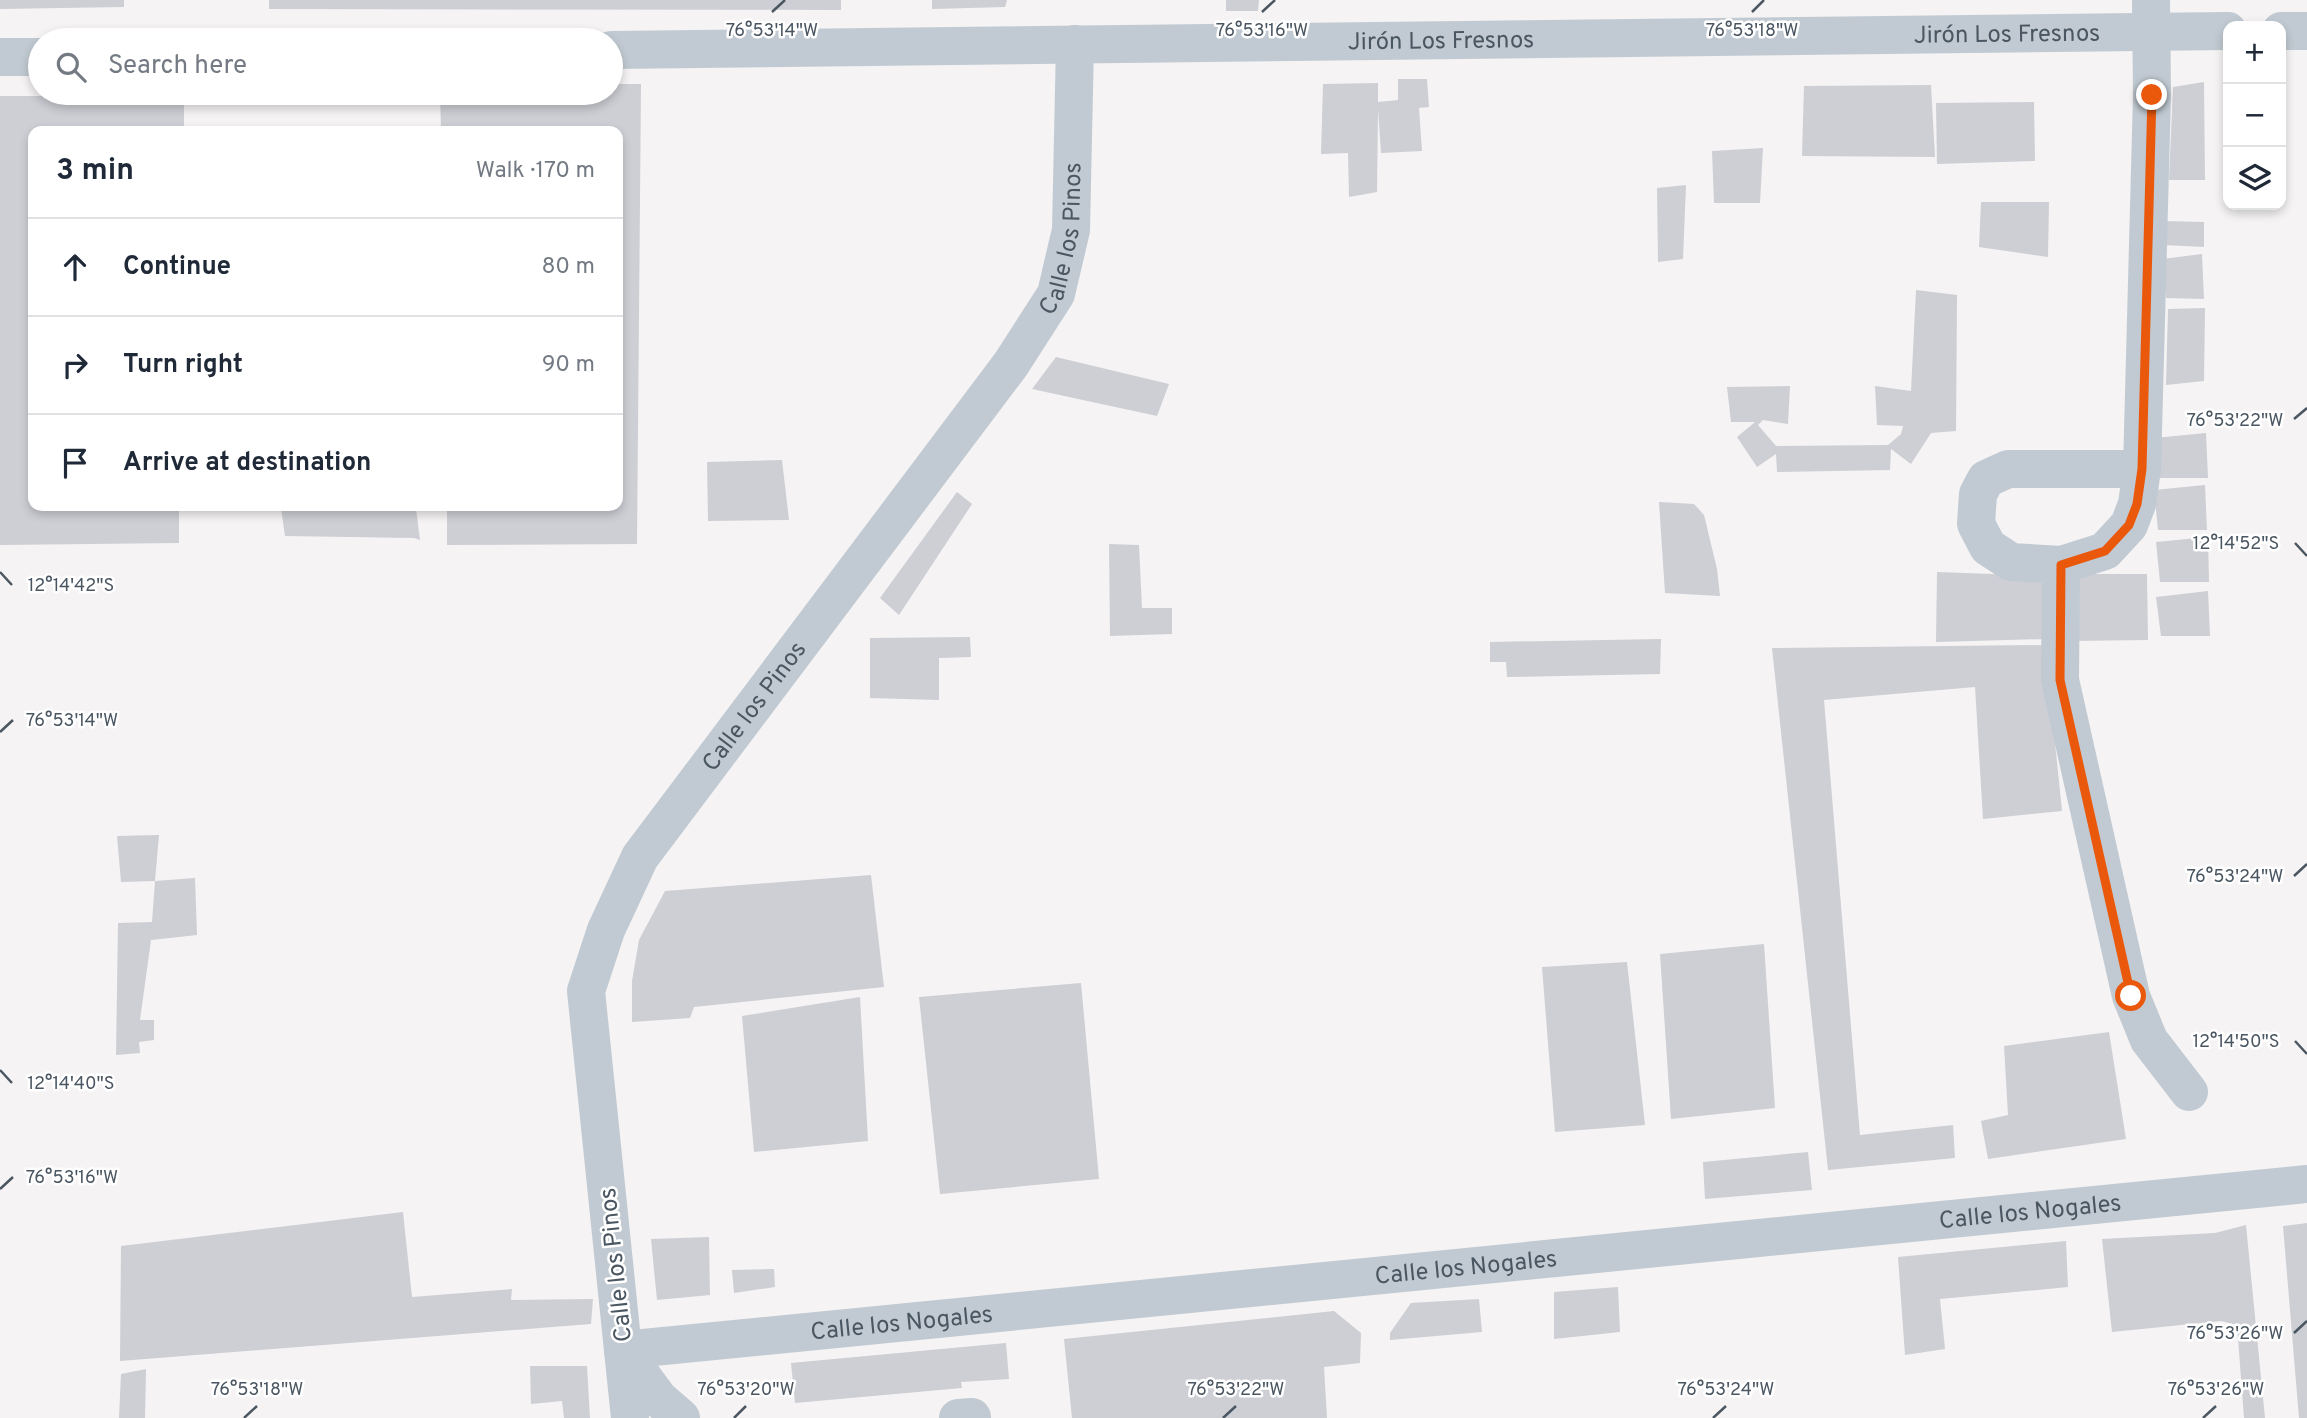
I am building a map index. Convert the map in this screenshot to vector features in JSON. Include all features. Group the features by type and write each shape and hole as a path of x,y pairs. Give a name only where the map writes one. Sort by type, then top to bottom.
{"street":[{"name":"Jirón Los Fresnos","path":"623,50 1075,44 2151,16 2223,30"},
{"path":"2142,469 2008,470 1986,479 1978,494 1976,524 1988,547 2011,562 2061,565 2105,551 2129,525 2137,504 2142,469 2151,16"},
{"path":"2286,32 2307,32"},
{"name":"Calle los Pinos","path":"630,1418 586,991 606,930 640,857 1012,364 1056,294 1071,230 1075,44"},
{"path":"0,57 28,57"},
{"path":"2061,565 2060,680 2131,996 2149,1040 2189,1092"},
{"name":"Calle los Nogales","path":"623,1350 2307,1184"},
{"path":"623,1350 659,1399 681,1418"}],"building":[{"path":"0,0 124,0 124,7 0,9"},
{"path":"269,0 841,0 841,10 269,9"},
{"path":"932,0 1007,0 1005,7 932,9"},
{"path":"1226,0 1259,0 1258,11 1226,11"},
{"path":"1398,79 1427,79 1429,107 1419,108 1422,151 1381,153 1378,109 1377,192 1349,197 1348,153 1321,154 1323,84 1378,83 1378,102 1398,100"},
{"path":"2204,82 2205,180 2169,180 2173,87"},
{"path":"623,84 641,84 637,544 447,545 447,511 623,511 623,126 441,126 440,105 623,105"},
{"path":"1931,85 1935,157 1802,156 1804,86"},
{"path":"0,96 28,96 28,105 184,105 184,126 28,126 28,511 179,511 179,543 0,545"},
{"path":"2034,102 2035,161 1937,164 1936,103"},
{"path":"1763,148 1760,203 1714,203 1712,151"},
{"path":"1686,185 1683,259 1658,262 1657,188"},
{"path":"1981,202 2049,202 2048,257 1979,247"},
{"path":"2164,221 2204,222 2204,247 2163,245"},
{"path":"2202,254 2204,299 2166,298 2162,259"},
{"path":"1916,290 1957,295 1956,431 1931,433 1911,464 1891,449 1890,470 1777,472 1776,454 1757,467 1737,437 1755,422 1731,422 1727,387 1790,386 1788,424 1763,420 1758,425 1776,446 1888,445 1901,434 1903,426 1877,425 1875,386 1911,391"},
{"path":"2205,308 2204,381 2166,385 2168,309"},
{"path":"1056,357 1169,384 1157,416 1032,389"},
{"path":"2206,433 2208,478 2158,478 2154,438"},
{"path":"782,460 789,520 708,521 707,462"},
{"path":"2205,485 2207,530 2158,530 2154,490"},
{"path":"957,492 972,504 899,615 880,598"},
{"path":"1659,502 1694,504 1704,515 1717,569 1720,596 1665,593"},
{"path":"281,511 416,511 420,540 414,538 285,536"},
{"path":"2208,537 2209,582 2160,582 2156,542"},
{"path":"1109,544 1139,545 1142,608 1172,608 1172,634 1110,636"},
{"path":"1937,572 2049,576 2046,639 1936,642"},
{"path":"2069,574 2147,574 2148,640 2070,641"},
{"path":"2208,591 2210,636 2161,636 2156,597"},
{"path":"970,637 971,657 939,658 939,700 870,698 870,638"},
{"path":"1661,639 1660,674 1507,677 1506,662 1490,662 1490,642"},
{"path":"2045,645 2062,811 1983,819 1975,687 1824,700 1860,1135 1953,1125 1955,1158 1828,1170 1772,648"},
{"path":"159,835 155,881 121,882 117,836"},
{"path":"871,875 884,987 694,1007 690,1018 632,1022 632,981 639,940 665,891"},
{"path":"195,878 197,935 151,940 140,1020 154,1020 154,1040 139,1042 140,1053 116,1055 118,923 152,922 155,881"},
{"path":"1764,944 1775,1108 1671,1119 1660,954"},
{"path":"1627,962 1645,1125 1555,1132 1542,967"},
{"path":"1081,983 1099,1179 940,1194 919,997"},
{"path":"860,997 868,1141 754,1152 742,1016"},
{"path":"2109,1032 2126,1139 1988,1159 1981,1121 2008,1115 2004,1046"},
{"path":"1808,1152 1812,1190 1705,1199 1703,1162"},
{"path":"403,1212 412,1297 512,1289 511,1300 593,1299 591,1324 120,1361 121,1246"},
{"path":"2307,1223 2307,1418 2299,1418 2283,1226"},
{"path":"2246,1225 2265,1418 2244,1418 2237,1325 2221,1321 2112,1332 2102,1239 2215,1233"},
{"path":"709,1237 710,1295 657,1300 651,1239"},
{"path":"2066,1241 2068,1287 1940,1299 1945,1349 1905,1355 1898,1257"},
{"path":"774,1269 775,1287 734,1293 732,1270"},
{"path":"1618,1287 1620,1332 1554,1339 1554,1292"},
{"path":"1479,1299 1482,1332 1390,1340 1390,1333 1411,1303"},
{"path":"1334,1311 1361,1333 1360,1363 1324,1367 1327,1418 1072,1418 1064,1339"},
{"path":"1006,1343 1009,1379 961,1382 962,1388 795,1403 791,1363"},
{"path":"530,1366 587,1366 590,1418 564,1418 562,1401 531,1404"},
{"path":"146,1369 145,1418 119,1418 121,1374"}],"route":[{"path":"2131,996 2060,680 2061,565 2105,551 2129,525 2137,504 2142,469 2152,95"}]}
